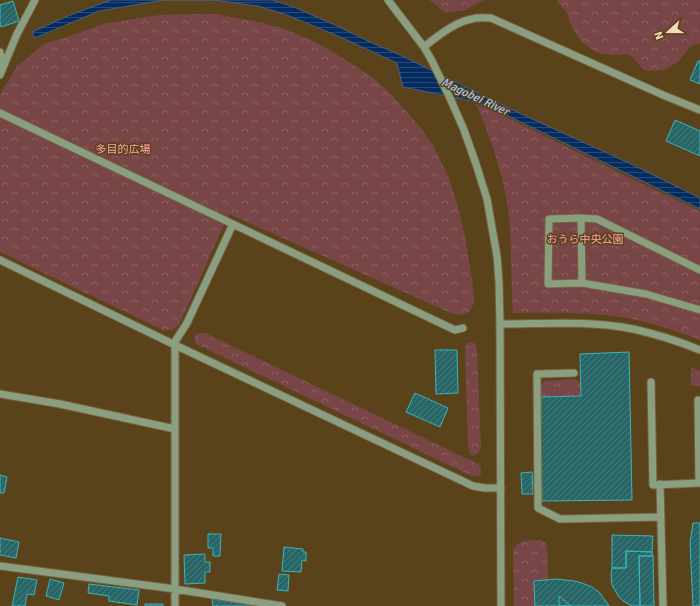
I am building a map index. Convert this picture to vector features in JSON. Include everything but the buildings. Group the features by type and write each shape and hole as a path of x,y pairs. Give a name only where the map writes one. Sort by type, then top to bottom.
{"street":[{"path":"0,75 17,34 35,0"},
{"path":"388,0 424,47 439,74 464,130 487,200 497,256 499,282 501,606"},
{"path":"424,47 438,36 461,23 472,19 491,18 700,110"},
{"path":"0,52 3,67"},
{"path":"0,113 442,324 455,330 463,328"},
{"path":"582,218 582,283"},
{"path":"700,270 597,219 549,219 548,284 582,283 646,294 700,310"},
{"path":"175,606 175,342 187,323 233,224"},
{"path":"0,260 175,342 473,486 501,488"},
{"path":"500,324 572,323 609,325 632,328 700,350"},
{"path":"574,373 536,374 538,508 560,519 661,517"},
{"path":"650,382 653,484 700,483 698,400"},
{"path":"0,394 60,404 175,429"},
{"path":"660,484 663,606"},
{"path":"0,566 175,589 282,606"}],"green space":[{"path":"429,0 485,0 465,10 446,13"},
{"path":"556,0 700,0 700,43 690,47 678,62 664,70 645,71 629,54 613,55 597,53 581,41 572,27 566,11"},
{"name":"多目的広場","path":"216,14 282,28 309,39 330,50 372,77 391,94 420,127 433,145 449,178 465,237 472,279 474,298 473,305 469,312 461,315 453,314 229,214 179,325 172,330 163,330 0,252 0,95 16,67 44,44 103,24 160,15"},
{"name":"おうら中央公園","path":"476,104 494,111 700,211 700,340 653,324 617,316 582,313 513,313 510,226 506,197 494,149"},
{"path":"199,333 205,333 478,464 481,467 481,474 479,476 472,476 198,345 194,339"},
{"path":"469,342 472,342 477,347 481,448 478,453 473,456 470,454 468,447 465,347"},
{"path":"691,367 700,371 700,386 691,386"},
{"path":"578,380 580,384 581,396 541,397 541,386 544,381"},
{"path":"528,540 541,540 545,542 547,546 548,580 534,581 535,606 514,606 513,551 521,542"}],"water":[{"path":"111,0 164,0 99,11 35,38 32,32 68,16"},
{"name":"Magobei River","path":"213,0 272,0 294,7 398,54 700,198 700,209 494,109 476,102 403,87 397,63 338,36 287,15 258,6"}]}
